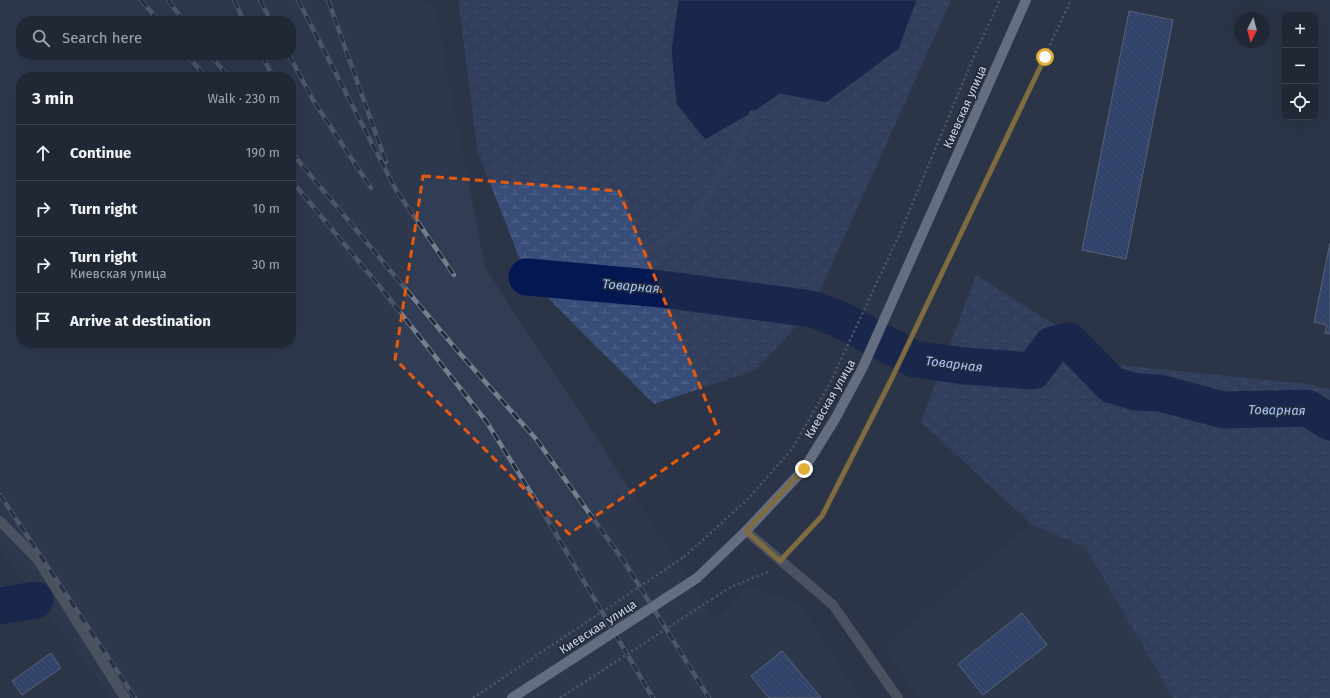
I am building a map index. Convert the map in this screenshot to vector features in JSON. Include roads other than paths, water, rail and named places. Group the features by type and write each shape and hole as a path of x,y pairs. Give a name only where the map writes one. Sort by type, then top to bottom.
{"main road":[{"name":"Киевская улица","path":"512,698 697,578 746,531 804,469 836,418 863,367 1026,0"}],"street":[{"path":"0,521 38,560 125,698"},
{"path":"746,531 833,605 898,698"}],"waterway":[{"path":"582,282 637,257 691,222 732,155 752,113"},
{"name":"Товарная","path":"527,277 662,289 812,309 839,319 914,359 964,366 1033,371 1052,345 1069,341 1112,385 1136,392 1160,393 1223,410 1307,408 1330,422"},
{"name":"Товарная","path":"0,606 35,600"}],"railway":[{"path":"141,0 155,16"},
{"path":"168,0 180,16"},
{"path":"234,0 242,16"},
{"path":"260,0 268,16"},
{"path":"298,0 396,190 454,275"},
{"path":"328,0 386,162"},
{"path":"191,60 202,72"},
{"path":"214,60 225,72"},
{"path":"264,60 270,72"},
{"path":"292,60 313,100 371,188"},
{"path":"296,158 456,349 536,439 625,563 709,698"},
{"path":"296,186 385,293 486,421 540,507 653,698"},
{"path":"0,495 135,698"}]}
